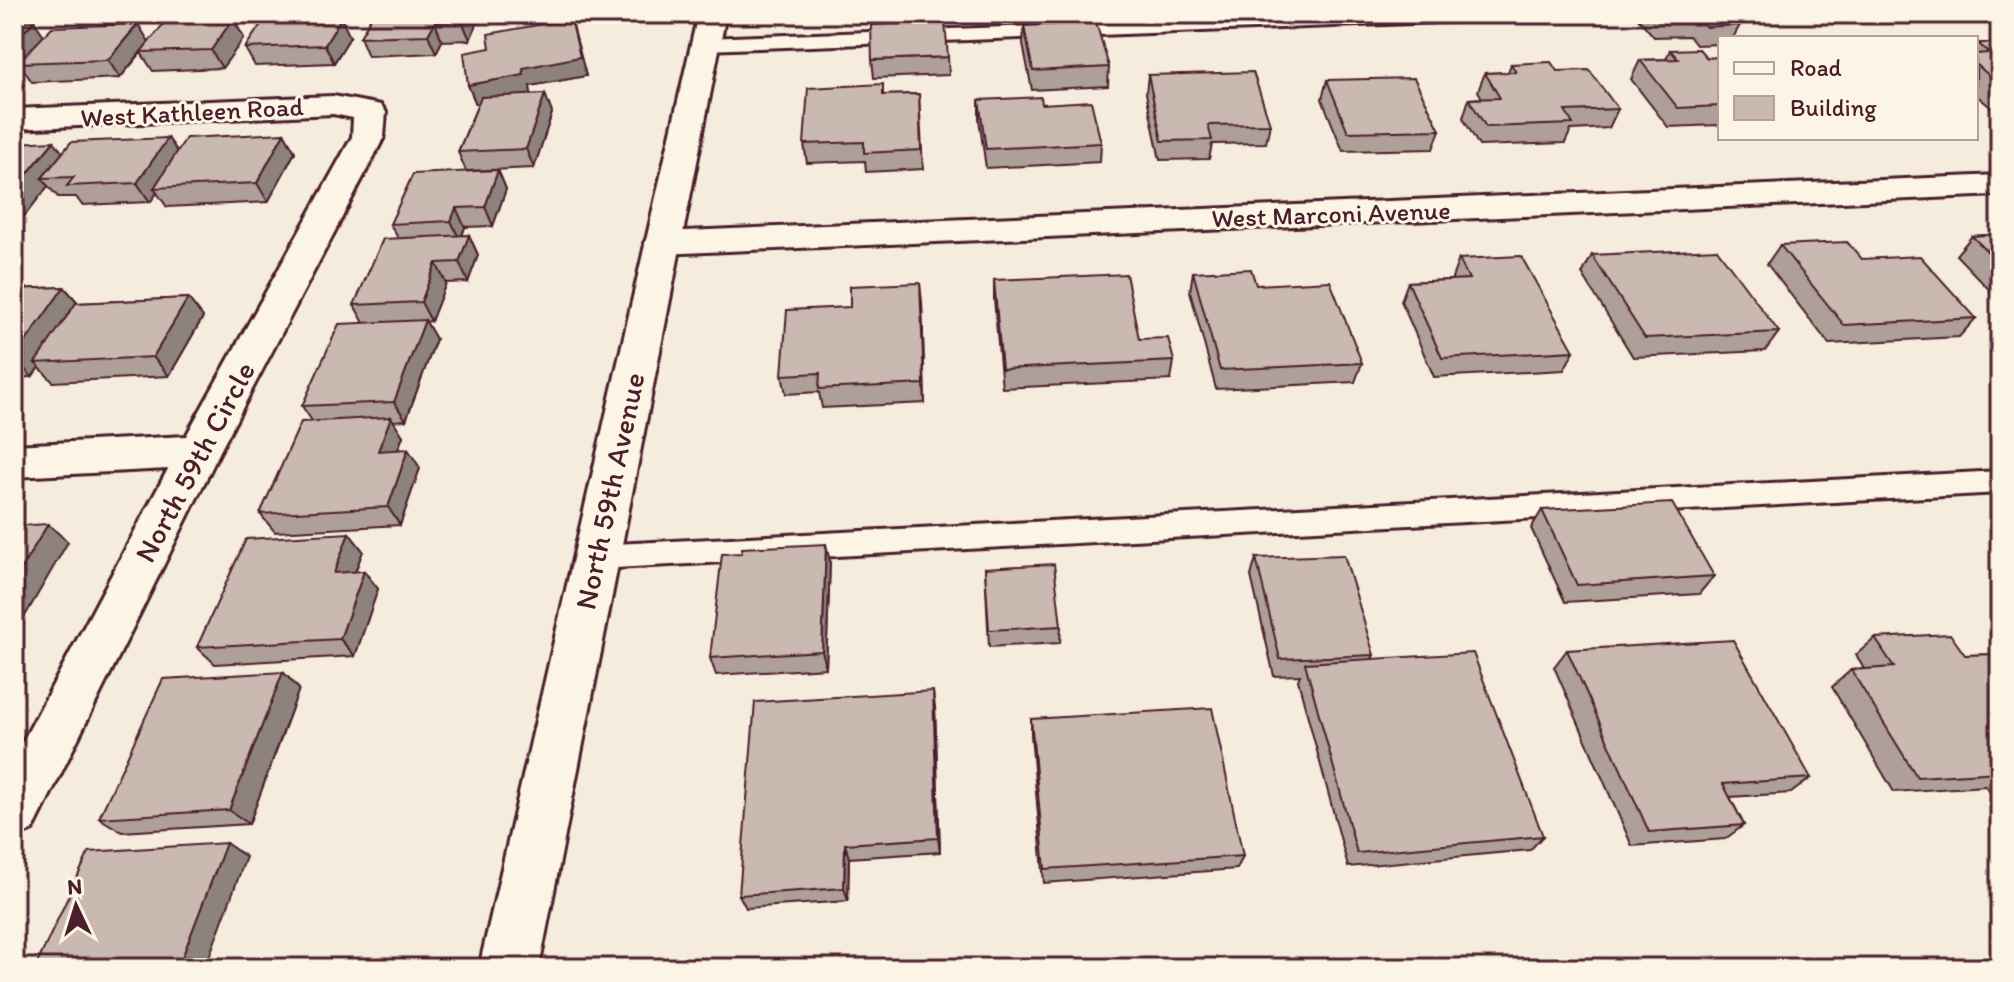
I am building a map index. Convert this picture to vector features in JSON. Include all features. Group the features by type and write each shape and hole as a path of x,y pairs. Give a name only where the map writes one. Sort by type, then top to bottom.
{"street":[{"name":"North 59th Avenue","path":"509,968 708,29"},
{"name":"West Kathleen Road","path":"14,119 333,105 370,112"},
{"name":"North 59th Circle","path":"14,812 199,451 368,137 370,112"},
{"name":"West Marconi Avenue","path":"662,243 2000,185"},
{"path":"14,461 199,451"}],"lane":[{"path":"708,29 1516,14"},
{"path":"596,557 2000,482"}],"building":[{"path":"373,14 466,14 462,21 435,22 428,35 360,37"},
{"path":"1659,14 1729,14 1740,25 1706,27 1698,18 1663,19"},
{"path":"341,18 325,45 245,48 263,21"},
{"path":"233,19 211,50 141,52 165,22"},
{"path":"571,19 580,57 523,68 524,75 468,85 464,53 490,48 488,34"},
{"path":"34,21 14,42 14,22"},
{"path":"945,22 948,57 872,60 871,25"},
{"path":"1096,22 1109,67 1033,71 1024,26"},
{"path":"138,24 108,60 18,63 52,27"},
{"path":"1978,43 2000,43 2000,85 1978,66 1978,54 1989,53"},
{"path":"1699,49 1707,58 1718,57 1718,106 1678,108 1640,60 1678,59 1670,50"},
{"path":"1551,62 1557,71 1589,70 1618,109 1565,111 1573,124 1486,127 1469,99 1500,98 1485,73 1516,72 1511,64"},
{"path":"1253,72 1270,124 1208,125 1212,140 1162,141 1148,75"},
{"path":"1414,78 1440,130 1348,132 1327,80"},
{"path":"883,84 883,95 919,94 921,150 864,153 864,142 804,144 808,88"},
{"path":"545,94 526,149 458,152 481,97"},
{"path":"1041,97 1042,104 1091,101 1101,143 986,149 979,100"},
{"path":"284,133 257,183 154,188 186,138"},
{"path":"168,138 137,183 67,186 74,177 42,178 71,142"},
{"path":"54,141 14,190 14,143"},
{"path":"498,170 485,207 456,208 451,221 390,224 413,174"},
{"path":"2000,234 2000,264 1972,236"},
{"path":"469,235 459,262 436,263 421,302 354,305 383,239"},
{"path":"1847,242 1862,259 1920,256 1976,318 1844,325 1780,245"},
{"path":"1717,249 1779,332 1645,338 1592,255"},
{"path":"1521,256 1574,351 1442,358 1408,282 1469,279 1459,259"},
{"path":"1251,269 1256,285 1330,281 1362,363 1220,370 1193,272"},
{"path":"1126,274 1139,339 1168,338 1174,361 1002,369 994,280"},
{"path":"920,283 924,384 819,389 820,373 782,375 787,310 850,307 850,286"},
{"path":"64,287 14,358 14,289"},
{"path":"188,298 153,357 35,363 76,303"},
{"path":"425,320 394,402 302,406 339,324"},
{"path":"391,417 378,451 408,449 388,507 260,514 301,422"},
{"path":"1672,503 1714,576 1577,585 1542,510"},
{"path":"48,524 14,580 14,526"},
{"path":"349,533 334,573 364,571 340,639 197,647 246,539"},
{"path":"826,544 822,651 710,658 722,554 742,553 742,548"},
{"path":"1344,555 1374,655 1280,659 1256,558"},
{"path":"1054,564 1061,626 989,630 985,568"},
{"path":"1950,634 1965,655 2000,654 2000,772 1917,777 1851,670 1894,667 1875,638"},
{"path":"1733,640 1811,778 1723,784 1744,825 1649,832 1567,650"},
{"path":"1473,653 1543,836 1357,853 1305,663"},
{"path":"283,672 229,810 99,818 163,679"},
{"path":"933,691 938,838 845,844 844,888 739,895 755,702"},
{"path":"1212,708 1243,856 1045,869 1031,719"},
{"path":"226,843 178,968 35,968 89,852"}]}
